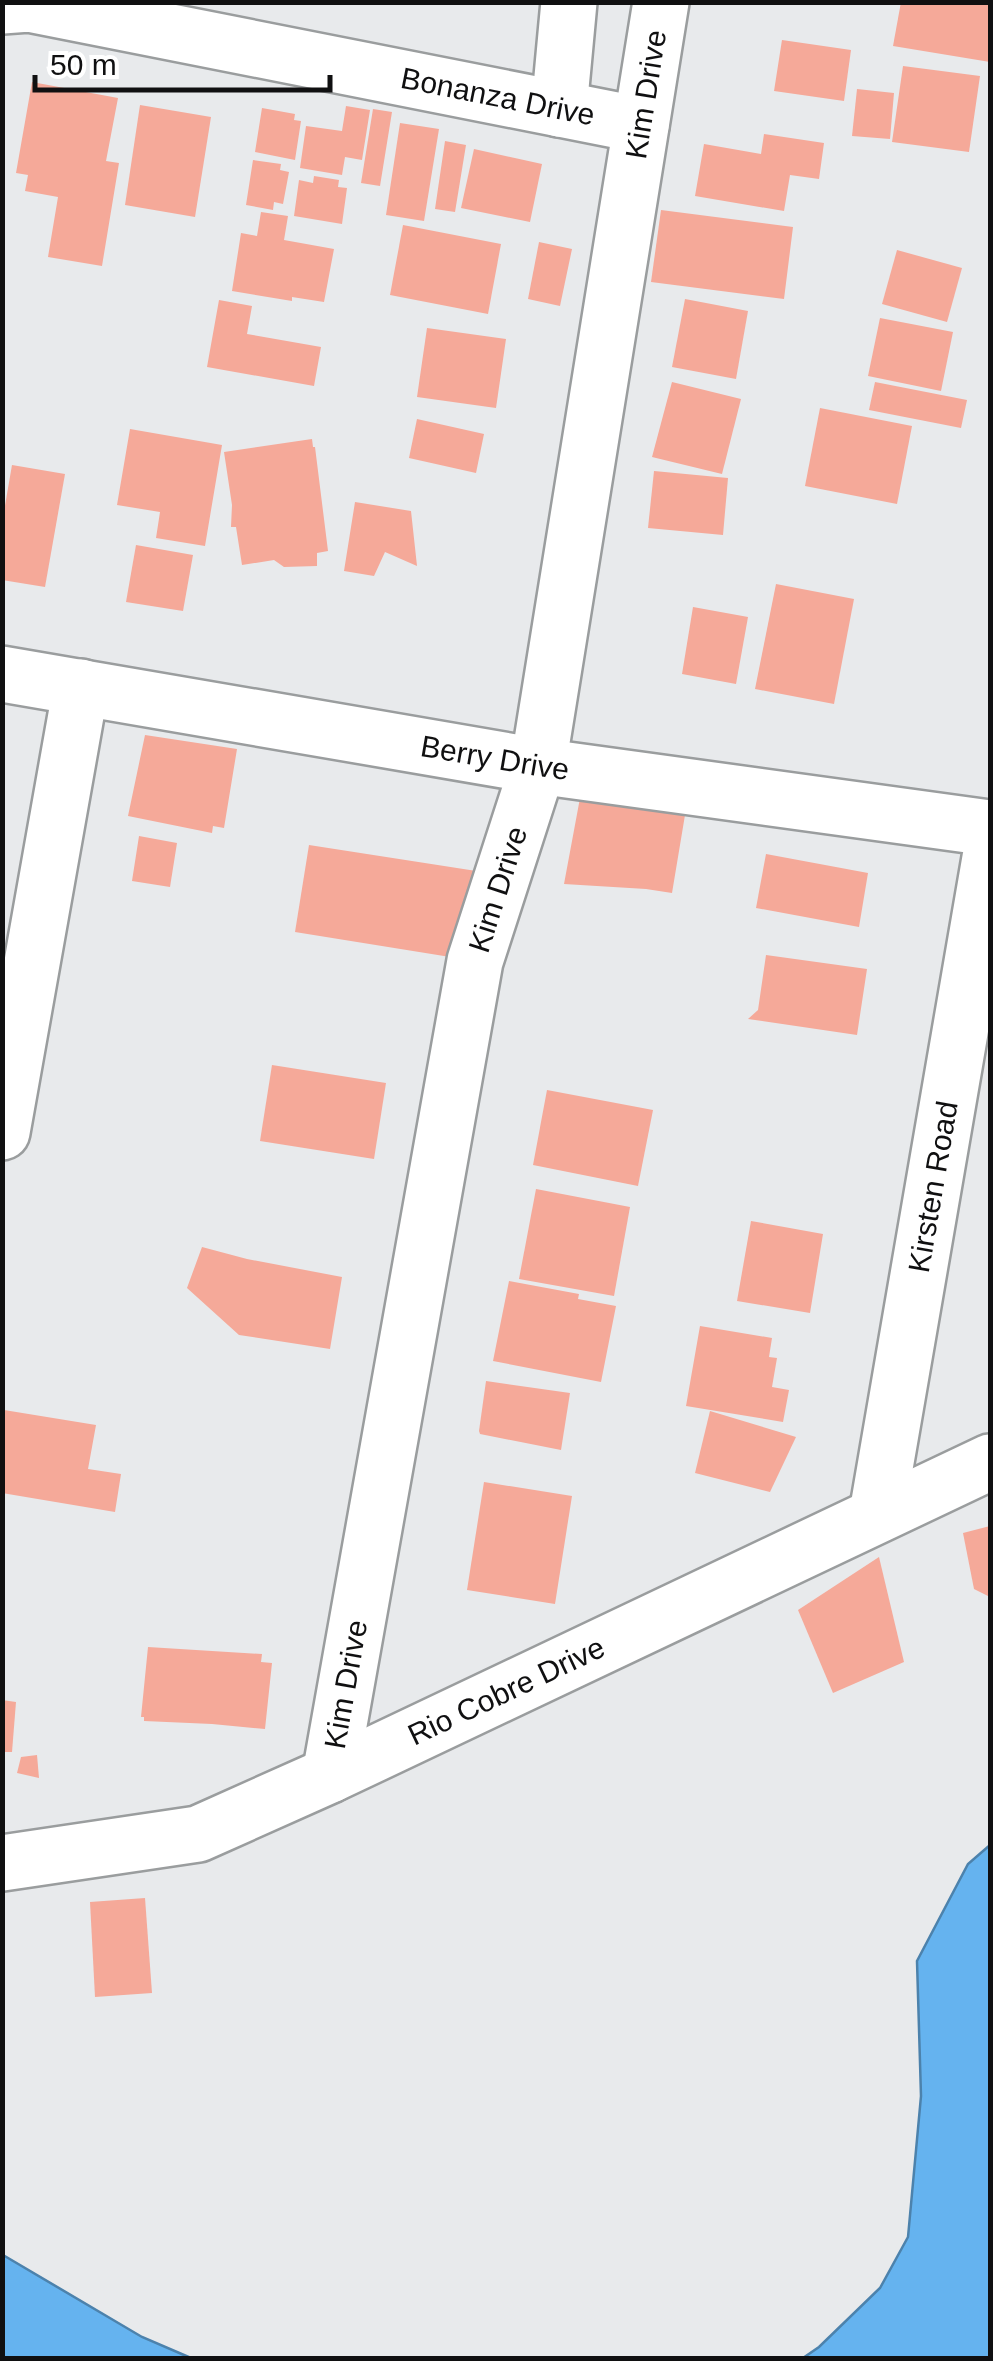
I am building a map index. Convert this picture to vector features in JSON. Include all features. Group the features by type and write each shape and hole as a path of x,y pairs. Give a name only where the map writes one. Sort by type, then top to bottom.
{"street":[{"path":"559,109 569,2"},
{"name":"Kim Drive","path":"330,1776 474,961 538,766 662,2"},
{"name":"Bonanza Drive","path":"20,4 640,125"},
{"name":"Berry Drive","path":"2,674 538,766 990,828"},
{"path":"2,1132 81,687"},
{"name":"Kirsten Road","path":"878,1514 990,858"},
{"name":"Rio Cobre Drive","path":"2,1863 198,1834 330,1776 990,1462"}],"water":[{"path":"990,1845 990,2358 803,2358 880,2288 908,2237 921,2096 917,1961 968,1864"},
{"path":"3,2255 142,2337 191,2358 3,2358"}],"building":[{"path":"901,2 990,2 990,62 893,46"},
{"path":"782,40 851,50 844,101 774,91"},
{"path":"903,66 980,76 969,152 892,142"},
{"path":"32,82 118,98 106,161 119,163 102,266 48,257 58,197 25,191 28,175 16,173"},
{"path":"857,89 894,93 890,139 852,136"},
{"path":"140,105 211,117 195,217 125,205"},
{"path":"346,106 370,110 362,160 345,157 342,175 300,168 306,126 342,131"},
{"path":"262,108 295,114 294,120 301,121 295,160 255,152"},
{"path":"373,109 392,112 380,186 361,183"},
{"path":"400,123 439,129 424,221 386,215"},
{"path":"764,134 824,143 819,179 790,175 784,211 695,196 704,144 761,154"},
{"path":"445,141 466,145 455,212 435,209"},
{"path":"474,149 542,164 530,222 461,208"},
{"path":"253,160 281,164 280,170 289,172 283,204 274,202 273,210 246,205"},
{"path":"314,176 339,180 338,187 347,188 342,224 294,216 299,180 313,183"},
{"path":"661,210 793,227 784,299 651,282"},
{"path":"261,212 288,216 284,240 334,249 324,302 232,291 241,233 257,236"},
{"path":"403,225 501,244 488,314 390,295"},
{"path":"539,242 572,249 560,306 528,299"},
{"path":"897,250 962,268 947,322 882,304"},
{"path":"685,299 748,311 736,379 672,367"},
{"path":"219,300 252,306 247,334 321,347 314,386 207,367"},
{"path":"880,318 953,332 941,391 868,376"},
{"path":"427,328 506,339 496,408 417,397"},
{"path":"672,382 741,399 722,474 652,457"},
{"path":"875,382 967,400 961,428 869,410"},
{"path":"820,408 912,426 897,504 805,486"},
{"path":"417,419 484,434 476,473 409,458"},
{"path":"130,429 222,445 205,546 156,538 160,512 117,505"},
{"path":"312,439 328,551 317,553 317,566 284,567 274,560 242,565 236,527 231,527 232,505 224,452"},
{"path":"12,465 65,474 45,587 2,580 2,523"},
{"path":"654,471 728,478 723,535 648,528"},
{"path":"355,502 411,511 417,566 385,552 374,576 344,571"},
{"path":"136,545 193,555 183,611 126,602"},
{"path":"776,584 854,599 834,704 755,689"},
{"path":"693,607 748,617 736,684 682,674"},
{"path":"145,735 237,749 224,828 213,826 212,833 128,816"},
{"path":"580,798 686,809 672,893 564,884"},
{"path":"139,836 177,843 170,887 132,881"},
{"path":"309,845 502,875 475,961 295,932"},
{"path":"766,854 868,873 859,927 756,908"},
{"path":"766,955 867,969 857,1035 748,1019 758,1010"},
{"path":"272,1065 386,1083 374,1159 260,1141"},
{"path":"547,1090 653,1110 638,1186 533,1165"},
{"path":"536,1189 630,1207 614,1296 519,1279"},
{"path":"751,1221 823,1234 810,1313 737,1301"},
{"path":"202,1247 342,1277 330,1349 239,1335 187,1288"},
{"path":"509,1281 579,1294 578,1299 616,1306 601,1382 493,1361"},
{"path":"700,1326 772,1338 769,1357 777,1358 772,1387 789,1390 783,1422 686,1406"},
{"path":"486,1381 570,1393 561,1450 480,1434"},
{"path":"4,1410 96,1425 88,1469 121,1474 115,1512 2,1493"},
{"path":"710,1411 796,1437 770,1492 695,1473"},
{"path":"484,1482 572,1496 555,1604 467,1590"},
{"path":"990,1526 990,1597 974,1589 963,1533"},
{"path":"879,1557 904,1662 833,1693 798,1610"},
{"path":"148,1647 262,1654 261,1662 272,1663 265,1729 144,1721 141,1717"},
{"path":"2,1700 16,1702 12,1752 2,1752"},
{"path":"37,1755 39,1778 17,1773 21,1757"},
{"path":"145,1898 152,1993 95,1997 90,1902"}]}
